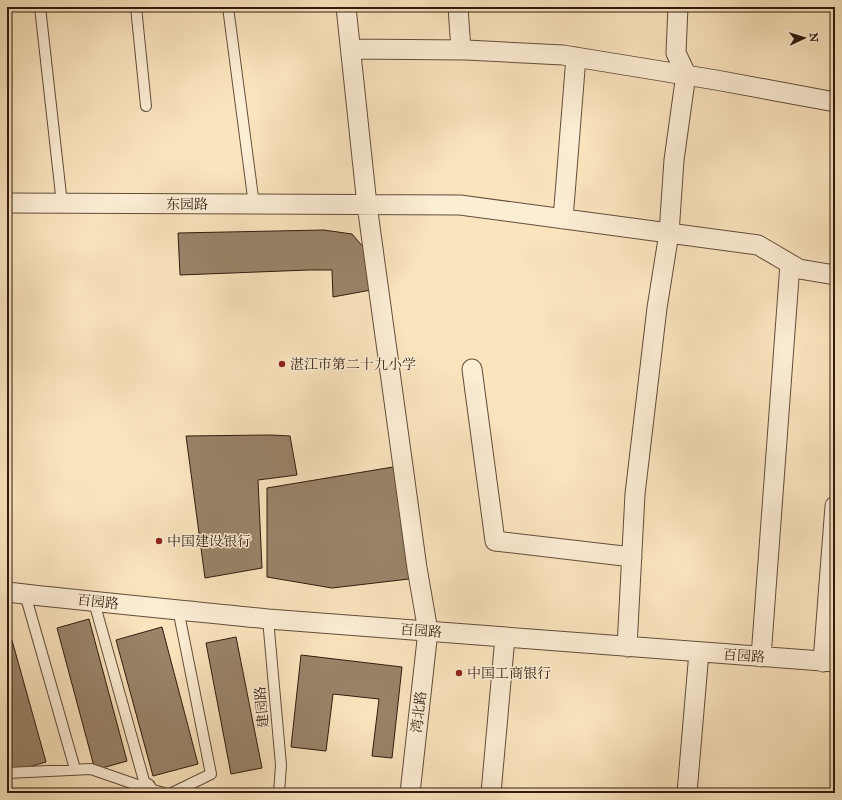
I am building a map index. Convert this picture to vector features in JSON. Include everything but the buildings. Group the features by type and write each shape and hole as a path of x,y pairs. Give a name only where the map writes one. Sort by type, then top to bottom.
{"street":[{"name":"湾北路","path":"346,7 367,206 428,632 410,793"},
{"path":"458,7 461,50"},
{"path":"627,646 635,494 656,308 669,233 674,160 686,74 676,53 678,7"},
{"path":"351,49 461,50 563,54 686,74 835,102"},
{"path":"563,219 576,57"},
{"name":"东园路","path":"7,203 367,206 460,205 758,245 799,269 835,275"},
{"path":"761,657 790,264"},
{"path":"472,369 495,541 632,557"},
{"path":"829,662 835,506"},
{"name":"百园路","path":"7,592 268,619 829,662"},
{"path":"491,793 504,637"},
{"path":"687,793 699,652"}],"lane":[{"path":"40,7 62,204"},
{"path":"136,7 146,106"},
{"path":"228,7 254,205"},
{"path":"26,594 75,769"},
{"path":"94,602 153,791"},
{"path":"172,793 211,774 178,609"},
{"name":"建园路","path":"268,619 281,765 279,793"},
{"path":"7,772 91,768 153,791"}],"place":[{"name":"湛江市第二十九小学","path":"282,364"},
{"name":"中国建设银行","path":"159,541"},
{"name":"中国工商银行","path":"459,673"}]}
